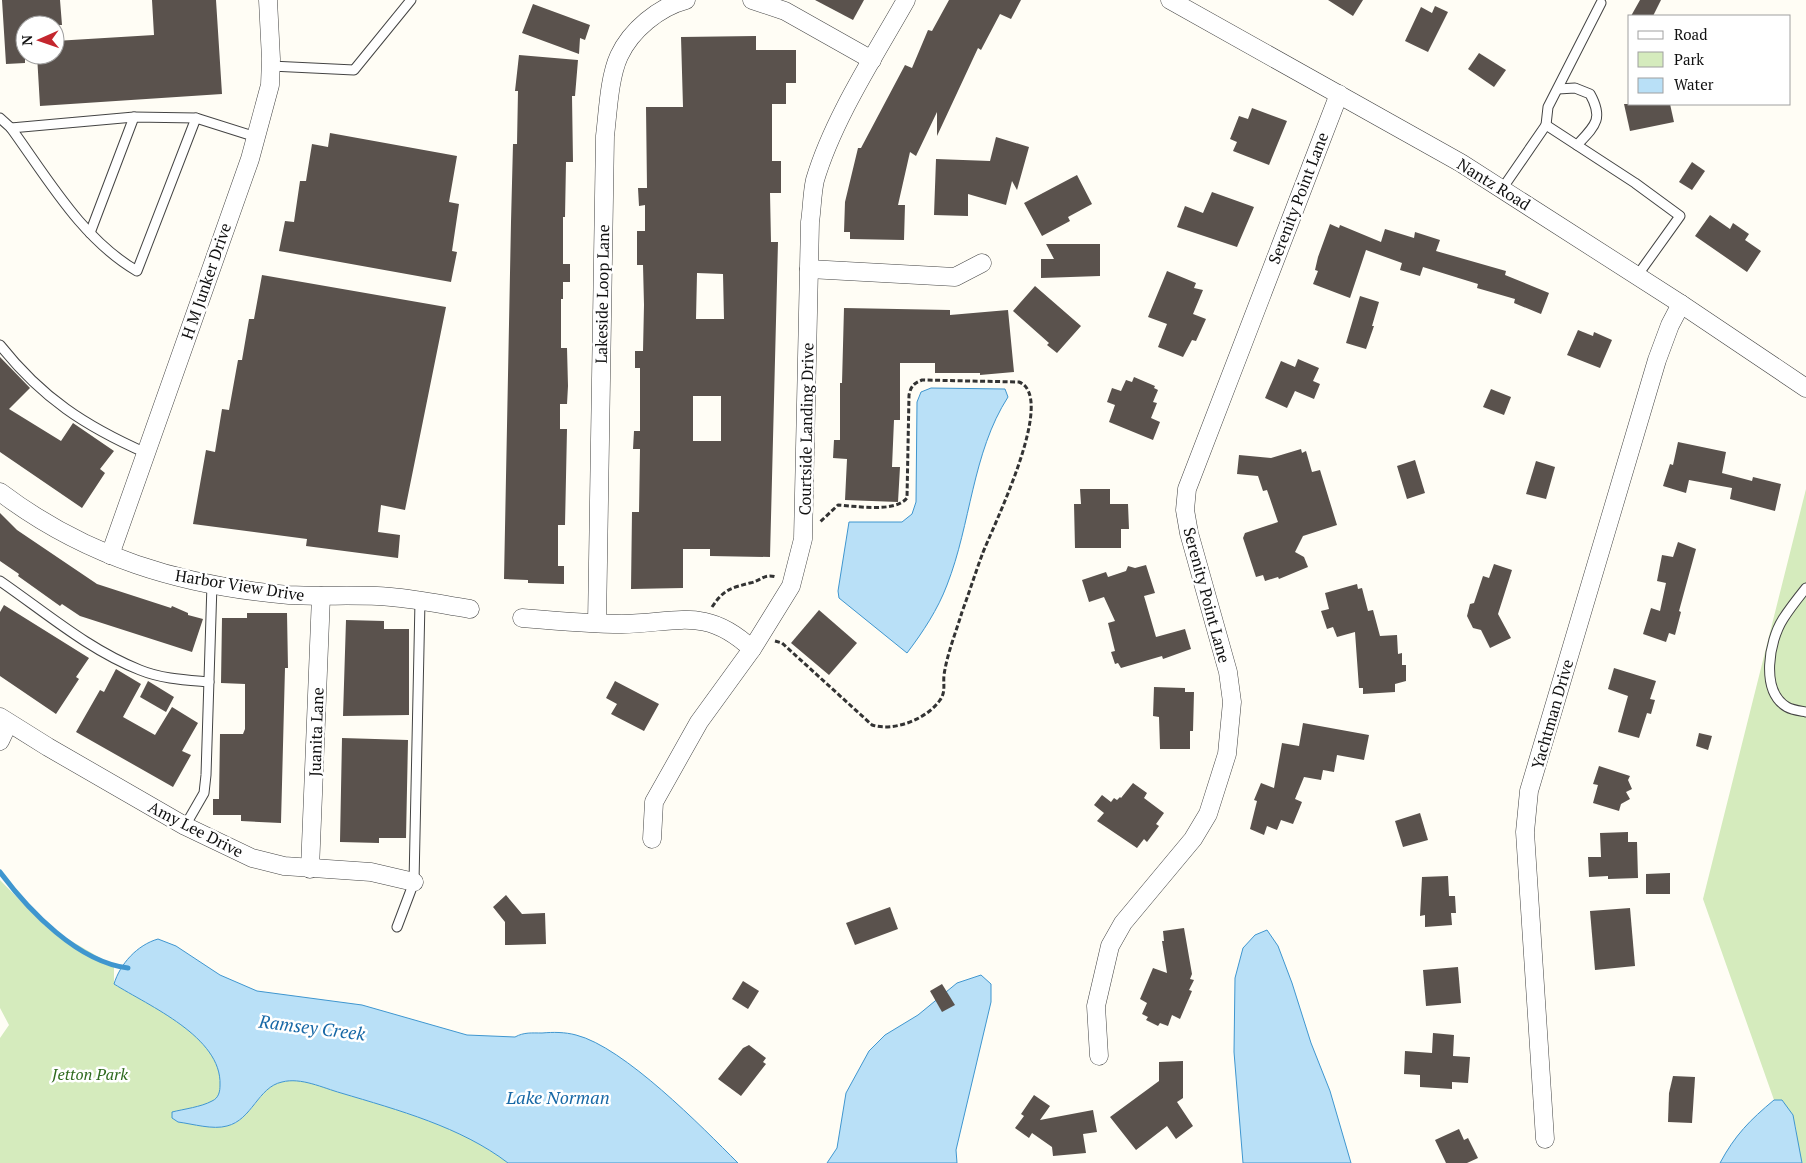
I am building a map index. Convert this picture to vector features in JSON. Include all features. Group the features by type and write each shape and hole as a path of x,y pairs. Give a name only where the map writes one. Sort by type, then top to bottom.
{"street":[{"name":"H M Junker Drive","path":"110,555 266,105 271,66 268,0"},
{"name":"Lakeside Loop Lane","path":"597,623 604,146 610,90 619,56 641,26 672,4 686,0"},
{"path":"752,0 785,11 872,60"},
{"name":"Courtside Landing Drive","path":"652,839 654,802 699,722 752,649 791,586 804,539 810,222 815,182 829,143 906,0"},
{"name":"Nantz Road","path":"1170,0 1461,163 1681,304 1806,388"},
{"name":"Serenity Point Lane","path":"1099,1056 1096,1006 1110,946 1123,923 1193,839 1208,814 1227,754 1232,702 1228,672 1189,533 1186,510 1187,489 1339,94"},
{"path":"809,269 955,277 982,263"},
{"name":"Yachtman Drive","path":"1544,1139 1525,832 1529,791 1657,360 1670,325 1681,304"},
{"name":"Harbor View Drive","path":"0,492 66,535 136,566 212,584 288,594 391,597 470,609"},
{"name":"Juanita Lane","path":"310,868 321,596"},
{"path":"522,618 624,624 687,618 717,624 736,634 752,649"},
{"path":"0,741 4,720"},
{"name":"Amy Lee Drive","path":"4,720 185,826 252,858 284,866 371,872 414,882"}],"lane":[{"path":"271,66 354,70 411,0"},
{"path":"1502,189 1546,125 1548,106 1601,3"},
{"path":"1558,89 1575,88 1590,94 1598,108 1596,124 1577,145"},
{"path":"11,128 134,117 196,118 256,137"},
{"path":"90,233 134,117"},
{"path":"0,118 11,128 77,220 120,261 137,272 196,118"},
{"path":"1546,125 1680,216 1637,276"},
{"path":"0,345 40,388 69,413 109,436 146,453"},
{"path":"0,582 107,655 142,671 168,678 209,682"},
{"path":"185,826 204,793 212,584"},
{"path":"1806,588 1782,620 1772,647 1768,673 1774,692 1787,707 1806,712"},
{"path":"397,928 414,882 420,601"}],"path":[{"path":"775,641 782,643 872,725 890,726 918,719 931,711 944,692 944,675 962,613 983,554 1015,478 1030,423 1032,406 1029,390 1024,384 1019,382 922,380 916,382 911,387 909,395 907,498 902,504 893,507 838,505 818,524"},
{"path":"712,608 724,592 738,584 753,582 764,576 776,577"}],"green space":[{"path":"1806,489 1806,1163 1802,1163 1797,1146 1796,1127 1782,1100 1774,1100 1703,899"},
{"name":"Jetton Park","path":"0,880 44,925 114,966 114,984 181,1025 197,1038 209,1052 217,1068 220,1085 218,1096 215,1100 203,1105 172,1112 172,1118 178,1122 210,1127 228,1126 236,1123 243,1117 267,1090 274,1085 282,1082 297,1081 385,1106 428,1121 470,1139 508,1163 0,1163 0,1038 9,1025 0,1008"}],"water":[{"path":"931,388 1005,389 1008,397 996,419 979,465 962,538 947,585 930,620 907,653 839,598 838,591 849,522 902,522 912,514 916,502 917,402 921,392"},
{"path":"1267,930 1278,946 1292,983 1311,1043 1330,1091 1351,1163 1243,1163 1234,1052 1235,978 1243,948 1255,935"},
{"name":"Lake Norman","path":"158,939 176,946 220,975 257,991 362,1005 467,1035 515,1037 528,1033 555,1032 576,1035 595,1042 639,1071 684,1110 738,1163 508,1163 470,1139 428,1121 385,1106 297,1081 282,1082 274,1085 236,1123 221,1127 209,1127 178,1122 172,1118 172,1112 203,1105 218,1096 220,1085 217,1068 209,1052 197,1038 163,1013 114,984 120,969 130,956 143,946"},
{"path":"981,975 991,984 991,1002 956,1150 957,1163 827,1163 837,1148 846,1093 869,1051 885,1035 918,1015 957,983"},
{"path":"1774,1100 1782,1100 1793,1115 1802,1163 1720,1163 1731,1144 1744,1128"}],"building":[{"path":"2,0 60,0 61,15 15,15 15,64 6,64"},
{"path":"152,0 216,0 222,94 40,106 38,65 65,65 65,40 154,35"},
{"path":"815,0 864,0 853,20"},
{"path":"949,0 1021,0 1011,19 1000,14 981,50 978,48 937,136 937,112 916,156 910,152 898,205 905,205 904,240 850,239 850,232 844,232 845,202 858,148 861,148 905,65 912,68 928,30 932,31"},
{"path":"1328,0 1363,0 1353,16"},
{"path":"1640,0 1661,0 1654,15 1632,15"},
{"path":"533,4 590,25 585,40 580,38 579,54 522,33"},
{"path":"1435,6 1448,12 1428,52 1405,41 1421,7 1432,13"},
{"path":"756,36 756,50 796,50 796,83 786,83 786,104 772,104 772,161 781,161 781,193 770,193 771,242 778,242 770,557 710,556 710,549 683,549 683,588 631,589 632,512 639,512 640,449 633,449 634,431 640,431 640,368 635,368 635,351 643,351 644,305 643,265 637,265 637,231 645,231 645,205 639,206 638,188 647,188 646,107 683,107 681,37","holes":["697,273 723,274 724,319 696,319","693,396 721,396 721,441 693,441"]},
{"path":"1479,53 1506,70 1494,87 1468,69"},
{"path":"519,55 578,60 575,96 572,96 573,162 566,162 565,217 563,217 563,264 570,264 570,282 563,282 563,299 561,299 561,348 567,348 568,386 567,404 560,404 560,429 567,429 565,525 558,525 558,566 564,566 564,584 528,583 528,580 504,579 513,144 517,144 518,91 515,91"},
{"path":"1624,104 1670,105 1674,122 1630,131"},
{"path":"1252,108 1287,121 1269,165 1233,151 1237,142 1230,139 1239,116 1248,119"},
{"path":"330,133 457,156 449,202 459,204 452,251 457,252 451,282 279,251 285,221 294,222 300,181 306,181 312,144 328,147"},
{"path":"996,137 1029,147 1017,190 1012,181 1006,205 968,194 968,216 934,215 936,159 990,161"},
{"path":"1692,162 1705,171 1692,190 1679,182"},
{"path":"1077,175 1092,204 1068,217 1070,221 1042,236 1024,203"},
{"path":"1212,192 1254,207 1237,247 1177,227 1185,206 1203,213"},
{"path":"1710,215 1730,229 1733,223 1749,234 1745,240 1761,251 1747,272 1695,236"},
{"path":"1330,224 1339,228 1340,225 1381,242 1385,229 1414,238 1415,232 1440,240 1436,251 1506,271 1505,275 1549,293 1541,314 1514,303 1515,299 1477,288 1478,284 1423,267 1420,276 1400,270 1402,263 1366,250 1350,298 1313,284 1318,271 1315,270 1318,257"},
{"path":"1046,244 1100,244 1100,276 1041,278 1041,259 1054,259"},
{"path":"1167,271 1196,283 1194,288 1203,290 1193,314 1206,319 1196,341 1192,340 1183,357 1158,347 1167,324 1148,317"},
{"path":"262,275 446,307 405,510 381,505 378,532 400,535 398,558 306,546 307,539 193,524 206,450 215,452 222,409 229,410 238,360 242,360 249,319 254,319"},
{"path":"1035,286 1081,326 1057,353 1047,345 1049,343 1013,311"},
{"path":"1360,296 1379,302 1372,326 1374,326 1366,349 1346,343"},
{"path":"844,308 950,310 950,315 1008,310 1014,372 980,375 980,373 935,373 935,363 900,363 900,420 894,420 892,467 900,467 898,502 845,500 847,459 833,458 834,440 840,440 840,383 842,383"},
{"path":"1578,330 1593,336 1594,332 1612,340 1600,368 1567,355"},
{"path":"0,357 30,388 9,409 61,441 73,423 114,451 100,469 105,473 82,508 0,452"},
{"path":"1298,359 1319,368 1313,381 1320,384 1314,399 1295,391 1287,408 1265,398 1281,361 1295,367"},
{"path":"1134,377 1155,386 1154,388 1158,390 1153,402 1157,403 1151,418 1160,422 1153,440 1109,422 1115,405 1107,402 1112,388 1121,391 1126,380 1132,382"},
{"path":"1491,389 1511,397 1504,415 1483,407"},
{"path":"1678,442 1726,452 1722,473 1752,481 1753,477 1781,484 1775,511 1730,499 1732,488 1689,480 1686,493 1663,486 1670,464 1673,465"},
{"path":"1301,449 1302,453 1306,451 1312,472 1320,470 1337,525 1303,536 1295,552 1304,557 1308,567 1279,579 1278,577 1265,581 1263,575 1256,577 1243,538 1245,533 1278,522 1267,490 1263,491 1258,476 1237,474 1239,455 1271,458"},
{"path":"1415,460 1425,493 1407,499 1397,466"},
{"path":"1536,461 1555,467 1546,499 1526,494"},
{"path":"1080,489 1110,489 1110,504 1128,504 1129,529 1121,529 1121,548 1075,548 1074,504 1081,504"},
{"path":"0,513 17,530 97,584 171,608 172,606 188,613 188,615 203,619 192,652 80,616 62,604 60,606 18,576 19,574 0,561"},
{"path":"1678,542 1696,549 1679,611 1681,612 1675,635 1669,633 1666,642 1643,634 1651,608 1660,611 1666,583 1657,581 1662,555 1673,557"},
{"path":"1494,564 1512,570 1498,614 1511,638 1490,648 1481,630 1473,628 1467,616 1470,604 1474,603 1483,576 1489,578"},
{"path":"1146,565 1155,593 1144,596 1156,637 1185,629 1191,649 1163,659 1162,656 1121,668 1118,663 1115,664 1111,652 1115,651 1108,623 1115,621 1104,597 1089,602 1082,580 1106,572 1108,577 1126,571 1128,566 1135,568"},
{"path":"1357,584 1358,589 1362,588 1368,611 1373,610 1380,636 1397,635 1398,654 1402,653 1402,665 1406,665 1406,681 1395,684 1395,692 1363,694 1363,688 1359,688 1355,632 1337,637 1333,627 1327,629 1321,611 1329,609 1325,593"},
{"path":"4,605 89,658 76,677 79,679 56,714 0,676 0,612"},
{"path":"819,610 857,643 829,675 791,643"},
{"path":"247,613 287,613 288,668 285,668 281,823 241,821 241,815 213,815 213,799 219,799 220,734 243,734 245,729 245,684 221,683 222,618 247,618"},
{"path":"346,620 384,621 384,629 409,629 409,715 343,716"},
{"path":"1614,668 1656,681 1650,699 1655,700 1651,714 1647,713 1639,738 1618,732 1628,696 1608,689"},
{"path":"116,669 141,684 123,717 155,735 172,707 198,723 182,751 191,755 173,787 76,732 100,690 104,692"},
{"path":"148,681 174,697 166,712 140,697"},
{"path":"615,681 659,704 644,731 611,714 617,704 606,698"},
{"path":"1154,687 1185,688 1185,692 1194,692 1193,731 1190,731 1190,749 1160,749 1159,717 1153,716"},
{"path":"1303,723 1369,735 1364,760 1337,755 1334,772 1323,770 1321,780 1304,777 1295,799 1302,802 1293,824 1281,820 1277,830 1267,826 1264,835 1250,829 1257,801 1254,800 1261,783 1274,788 1282,743 1299,746"},
{"path":"1699,733 1712,736 1708,750 1696,746"},
{"path":"342,738 408,740 406,838 379,838 379,843 340,842"},
{"path":"1599,766 1630,776 1628,780 1632,789 1626,792 1630,799 1621,804 1619,811 1593,803 1598,785 1593,784"},
{"path":"1133,783 1147,793 1144,798 1164,813 1156,824 1159,826 1147,842 1144,839 1137,848 1097,821 1104,813 1094,805 1102,795 1111,802 1114,798 1117,800 1121,798"},
{"path":"1420,813 1428,840 1403,847 1395,821"},
{"path":"1628,832 1628,842 1637,842 1638,878 1608,879 1608,876 1589,877 1588,857 1601,857 1600,833"},
{"path":"1670,873 1670,894 1646,894 1646,874"},
{"path":"1448,876 1449,896 1455,896 1456,913 1451,913 1452,925 1425,927 1425,915 1420,916 1422,877"},
{"path":"506,895 522,914 545,913 546,944 505,945 505,922 493,907"},
{"path":"890,907 898,929 855,945 846,923"},
{"path":"1630,908 1635,966 1595,970 1590,911"},
{"path":"1184,928 1192,974 1190,979 1194,980 1189,990 1192,991 1180,1019 1172,1015 1168,1026 1160,1023 1158,1026 1146,1020 1148,1017 1142,1014 1147,1003 1140,999 1153,968 1167,973 1162,941 1164,941 1163,931"},
{"path":"1458,967 1461,1003 1426,1006 1423,970"},
{"path":"743,981 759,991 748,1009 732,999"},
{"path":"942,984 955,1005 942,1012 930,991"},
{"path":"1433,1033 1454,1035 1453,1056 1470,1057 1468,1083 1452,1082 1452,1089 1420,1087 1420,1075 1404,1074 1405,1051 1432,1053"},
{"path":"749,1045 766,1058 763,1062 766,1064 741,1096 718,1079 743,1048"},
{"path":"1183,1061 1183,1098 1177,1102 1193,1126 1176,1139 1167,1126 1136,1150 1110,1117 1159,1081 1159,1062"},
{"path":"1673,1076 1695,1077 1692,1123 1668,1122 1669,1093"},
{"path":"1034,1095 1050,1106 1040,1120 1093,1110 1097,1132 1083,1134 1086,1153 1053,1156 1052,1147 1032,1133 1029,1138 1015,1128 1024,1116 1021,1114"},
{"path":"1459,1129 1464,1140 1468,1138 1478,1158 1467,1163 1446,1163 1435,1140"}],"waterway":[{"name":"Ramsey Creek","path":"0,872 25,903 73,945 109,964 128,968"}]}
